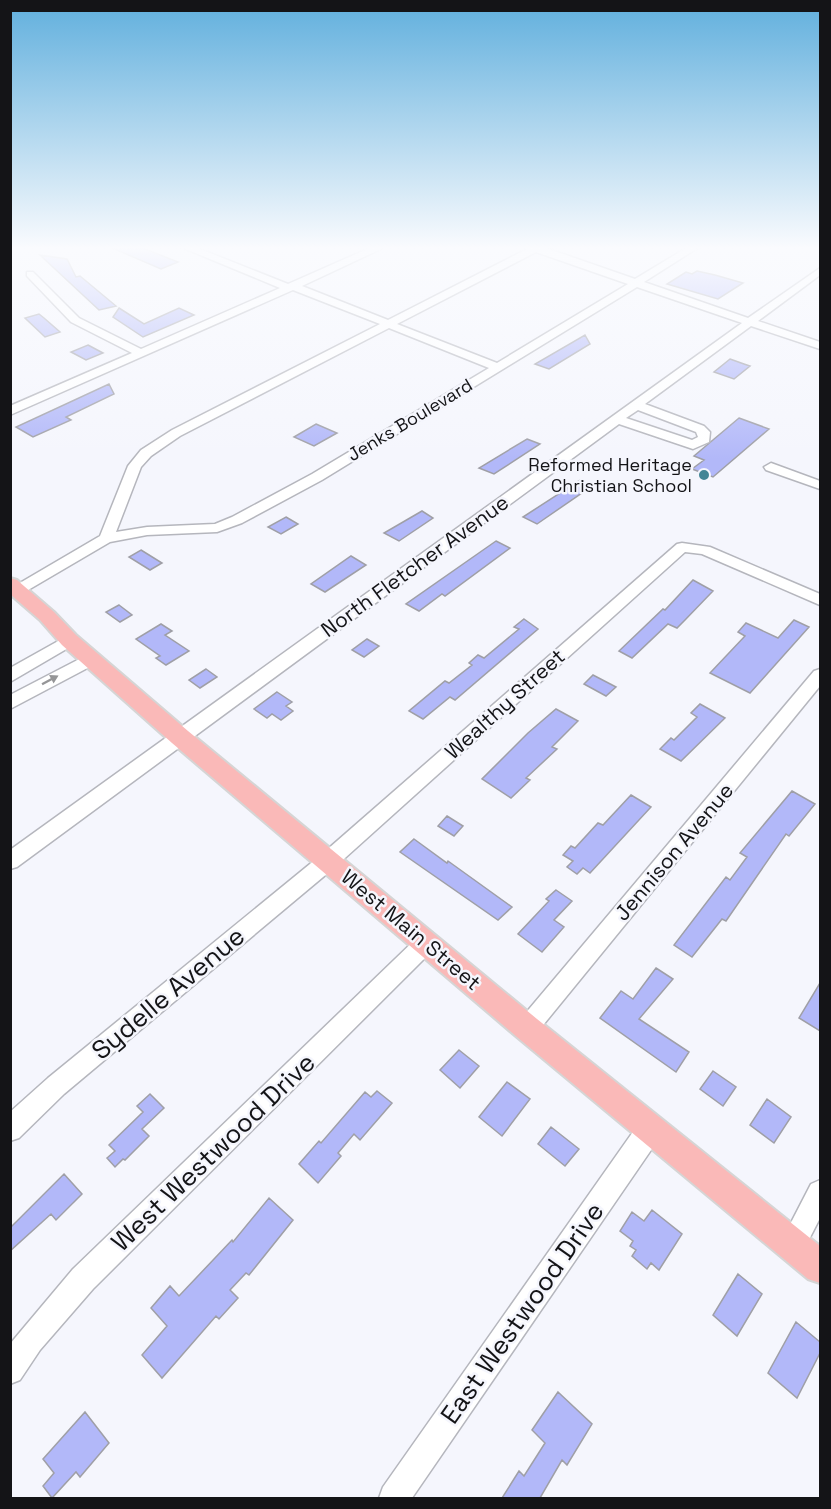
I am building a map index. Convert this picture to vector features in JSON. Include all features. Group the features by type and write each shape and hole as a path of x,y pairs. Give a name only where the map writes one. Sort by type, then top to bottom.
{"main road":[{"name":"West Main Street","path":"14,587 69,640 328,861 527,1028 820,1267"}],"street":[{"path":"72,317 142,354"},
{"path":"10,411 223,317"},
{"path":"368,317 497,367"},
{"path":"14,587 106,538 135,466 158,445 207,415 402,317"},
{"name":"Jenks Boulevard","path":"106,538 147,531 200,530 224,526 316,477 578,317"},
{"path":"736,317 820,346"},
{"name":"North Fletcher Avenue","path":"10,861 756,317"},
{"path":"616,419 693,445 705,438 704,432 700,429 636,405"},
{"path":"771,467 820,485"},
{"name":"Wealthy Street","path":"328,861 682,548 695,548 711,553 820,600"},
{"path":"10,676 69,640"},
{"path":"10,703 91,659"},
{"name":"Jennison Avenue","path":"527,1028 820,675"},
{"name":"Sydelle Avenue","path":"10,1129 56,1086 328,861"},
{"name":"West Westwood Drive","path":"10,1370 30,1340 83,1279 427,942"},
{"name":"East Westwood Drive","path":"394,1498 651,1128"},
{"path":"793,1244 820,1193"}],"building":[{"path":"43,317 60,332 45,337 25,318"},
{"path":"114,317 134,317 144,324 158,317 188,317 143,337"},
{"path":"585,335 590,344 549,369 535,364"},
{"path":"88,345 103,353 86,360 71,352"},
{"path":"730,359 750,366 734,379 714,372"},
{"path":"109,384 114,394 66,417 71,420 33,437 16,427"},
{"path":"739,418 769,429 713,477 692,469 704,460 694,456"},
{"path":"316,424 337,433 314,446 294,437"},
{"path":"527,439 540,444 494,474 479,468"},
{"path":"580,480 592,486 537,524 523,517"},
{"path":"422,511 433,518 399,541 384,533"},
{"path":"286,517 298,524 281,534 268,527"},
{"path":"496,541 510,548 445,596 442,594 419,611 406,604"},
{"path":"141,550 162,563 150,570 129,557"},
{"path":"351,556 366,565 325,592 311,584"},
{"path":"693,580 713,591 677,628 668,624 632,658 619,651 663,609 665,610"},
{"path":"119,605 132,615 120,622 106,612"},
{"path":"524,619 538,629 455,700 450,697 423,719 409,711 445,681 449,683 472,665 469,663 478,655 484,658 519,629 514,627"},
{"path":"794,620 809,627 750,693 710,673 745,636 738,632 746,623 778,638"},
{"path":"161,624 172,631 165,635 189,651 166,665 156,658 160,656 136,639"},
{"path":"367,639 379,646 364,657 352,650"},
{"path":"206,669 217,677 200,688 189,680"},
{"path":"593,675 616,687 606,696 584,684"},
{"path":"277,692 292,702 286,706 293,711 281,720 272,714 267,718 254,709"},
{"path":"700,704 725,718 681,761 660,749 671,738 674,740 697,717 691,713"},
{"path":"556,709 578,721 552,747 557,749 526,778 530,780 511,798 482,779 528,733"},
{"path":"792,791 815,804 789,836 786,834 726,921 722,919 692,957 674,945 726,877 730,880 747,857 740,853"},
{"path":"631,795 651,807 590,873 583,868 577,874 567,867 573,861 563,855 571,846 575,848 598,823 603,825"},
{"path":"447,816 463,826 454,836 438,826"},
{"path":"414,839 512,907 498,920 400,852"},
{"path":"556,890 572,901 554,920 564,927 542,952 518,934 549,901 546,899"},
{"path":"656,968 673,979 639,1019 689,1052 676,1072 600,1018 621,991 633,999"},
{"path":"820,983 820,1031 799,1018"},
{"path":"459,1050 479,1066 460,1088 440,1070"},
{"path":"713,1071 736,1087 723,1106 700,1089"},
{"path":"507,1082 530,1099 502,1136 479,1117"},
{"path":"377,1091 392,1103 360,1140 354,1134 338,1153 341,1156 318,1183 299,1164 319,1141 321,1143 365,1092 371,1097"},
{"path":"150,1094 164,1108 142,1129 149,1136 115,1167 107,1158 115,1151 109,1145 143,1112 137,1106"},
{"path":"767,1099 791,1117 774,1143 750,1125"},
{"path":"551,1127 579,1149 565,1166 538,1144"},
{"path":"64,1174 82,1194 56,1220 51,1214 10,1251 10,1228"},
{"path":"269,1198 293,1220 249,1275 246,1273 230,1290 238,1298 219,1319 216,1316 162,1378 142,1355 167,1326 151,1308 170,1286 179,1296 232,1240 233,1242"},
{"path":"652,1210 682,1234 659,1270 651,1263 647,1269 632,1256 636,1250 630,1246 633,1241 620,1231 632,1212 644,1221"},
{"path":"738,1274 762,1294 737,1336 713,1315"},
{"path":"796,1322 820,1342 820,1353 797,1398 768,1373"},
{"path":"558,1392 592,1424 567,1465 562,1460 540,1498 502,1498 519,1471 524,1476 545,1443 532,1430"},
{"path":"85,1412 109,1443 80,1477 76,1472 52,1498 43,1486 54,1473 43,1459"}],"place":[{"name":"Reformed Heritage Christian School","path":"704,475"}]}
